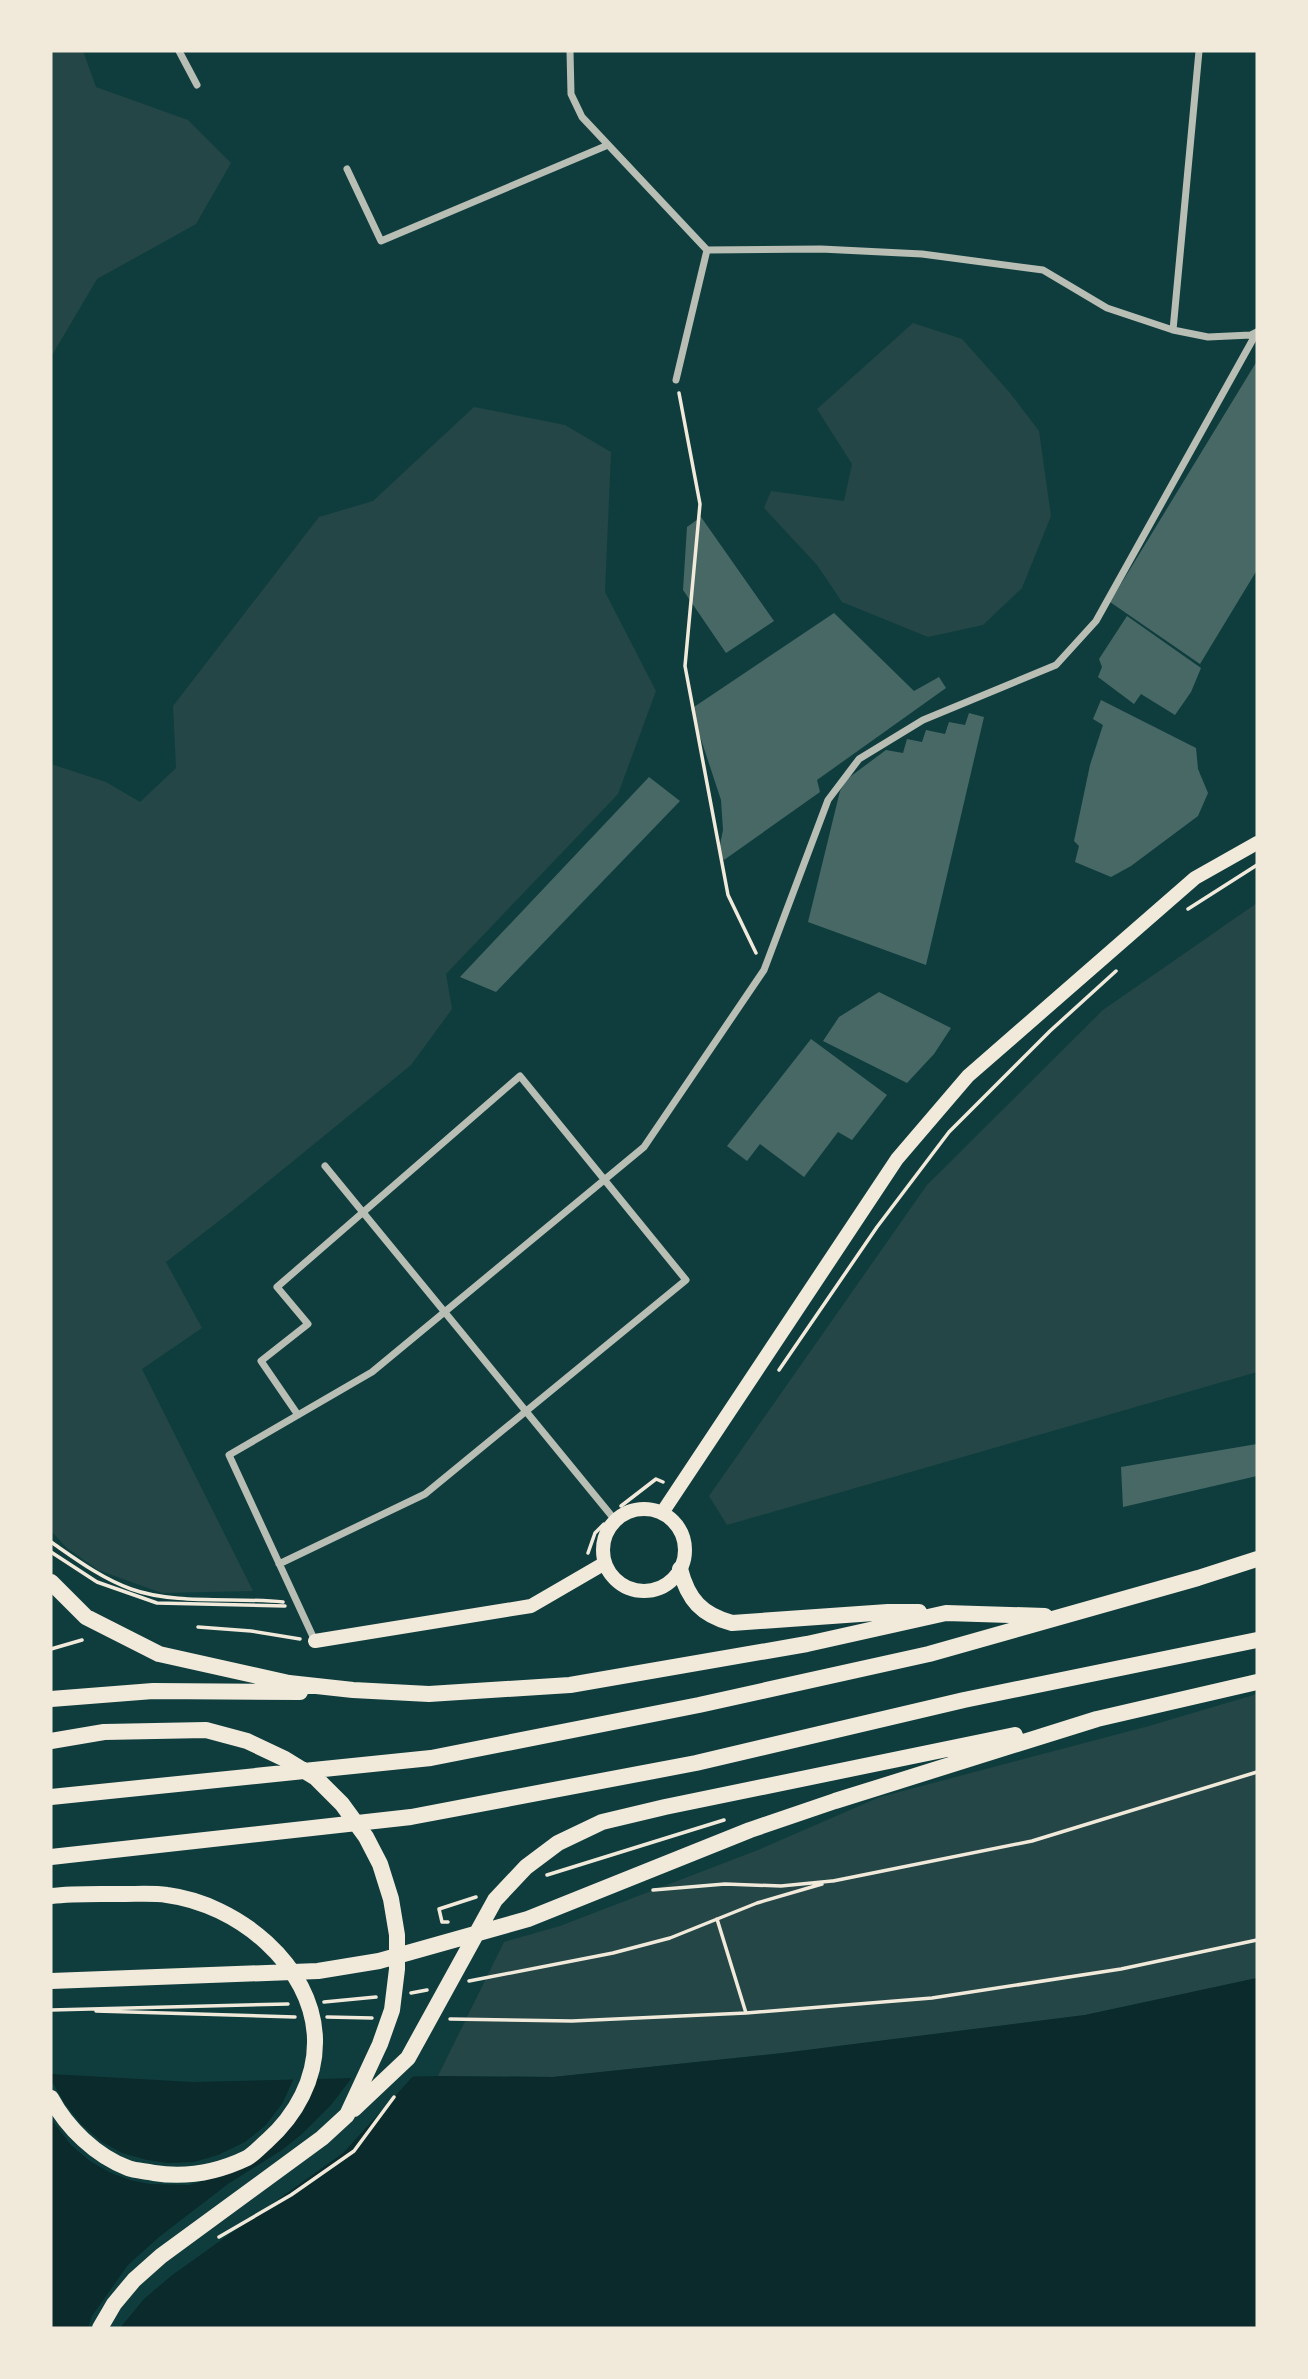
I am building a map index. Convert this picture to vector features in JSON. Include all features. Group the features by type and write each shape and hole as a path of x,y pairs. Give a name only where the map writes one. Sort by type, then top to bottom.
{"highway":[{"path":"51,1797 431,1758 699,1705 916,1657 1257,1559"},
{"path":"680,1569 684,1585 697,1605 714,1618 732,1623 888,1612 1061,1617"},
{"path":"51,1582 86,1616 159,1654 289,1683 429,1694 570,1685 807,1644 946,1613"},
{"path":"51,1857 411,1817 696,1763 964,1700 1257,1640"},
{"path":"100,2328 114,2304 134,2280 161,2256 322,2138 408,2058 495,1900 526,1867 558,1843 602,1822 770,1784 1097,1719 1257,1682"},
{"path":"57,1699 153,1691 353,1690"},
{"path":"51,1981 318,1971 379,1961 528,1919 750,1830 1097,1719"},
{"path":"51,1741 104,1732 206,1730 247,1741 285,1759 316,1778 342,1804 366,1837 380,1864 391,1899 397,1935 397,1969 392,2010 380,2044 347,2115"},
{"path":"51,1896 168,1895 225,1913 259,1934 284,1959 311,2011 315,2039 312,2070 300,2100 284,2125 249,2157 212,2171 172,2176 128,2168 93,2149 58,2111 51,2098"}],"main road":[{"path":"662,1513 897,1159 968,1076 1195,878 1257,842"},
{"path":"638,1509 662,1513 681,1531 685,1557 680,1569 672,1580 662,1587 636,1590 623,1585 613,1577 605,1563 604,1540 613,1518 638,1509"},
{"path":"315,1641 531,1606 605,1563"}],"street":[{"path":"179,51 197,85"},
{"path":"570,51 571,94 582,117 707,250 821,249 922,254 1043,270 1107,308 1173,330 1208,337 1251,335 1257,332"},
{"path":"1173,330 1199,51"},
{"path":"347,169 381,241 608,145"},
{"path":"676,380 707,250"},
{"path":"315,1641 229,1455 372,1372 644,1147 764,970 828,800 840,781 859,759 923,720 1056,665 1096,621 1257,332"},
{"path":"279,1564 425,1494 686,1280 520,1076 277,1287 308,1324 261,1361 298,1415"},
{"path":"325,1166 613,1518"}],"path":[{"path":"676,380 700,504 685,666 728,895 764,970"},
{"path":"1181,913 1257,865"},
{"path":"779,1371 877,1227 949,1132 1050,1031 1120,968"},
{"path":"588,1553 595,1533 613,1518 623,1504 656,1479 679,1488"},
{"path":"51,1542 99,1575 132,1590 160,1596 298,1605"},
{"path":"51,1552 97,1581 158,1603 298,1605"},
{"path":"198,1627 250,1631 315,1641"},
{"path":"51,1649 82,1640"},
{"path":"467,1982 612,1953 670,1938 757,1903 832,1881 1032,1841 1257,1772"},
{"path":"542,1876 733,1818"},
{"path":"647,1890 725,1884 780,1886 832,1881"},
{"path":"455,1921 442,1922 439,1909 478,1897"},
{"path":"717,1919 746,2013"},
{"path":"450,2019 572,2021 746,2013 932,1998 1121,1969 1257,1940"},
{"path":"401,1995 427,1990"},
{"path":"318,2002 377,1997"},
{"path":"51,2010 295,2003"},
{"path":"64,2009 300,2017"},
{"path":"314,2017 382,2018"}],"shaded area":[{"path":"51,51 83,51 96,87 188,120 231,163 196,224 97,279 51,357"},
{"path":"913,323 962,339 1010,393 1039,431 1051,516 1022,588 983,625 928,637 842,602 817,565 764,508 771,491 844,501 852,464 817,409"},
{"path":"474,407 565,425 611,452 605,592 656,691 618,794 446,974 452,1009 411,1065 166,1262 202,1328 142,1369 253,1591 162,1593 98,1570 67,1548 51,1531 51,764 106,782 140,802 176,768 173,706 319,517 373,501"},
{"path":"1257,903 1257,1372 727,1525 709,1496 927,1185 1103,1010"},
{"path":"1257,1694 1257,1978 1085,2015 783,2053 553,2077 438,2076 504,1942 560,1926 758,1850 880,1797 1149,1726"},
{"path":"1257,1978 1257,2328 51,2328 51,2074 193,2082 438,2076 553,2077 783,2053 1085,2015"}],"pier":[{"path":"416,2073 343,2153 171,2276 144,2299 120,2328 88,2328 92,2316 128,2265 159,2237 228,2184 302,2134 331,2105 354,2075"},
{"path":"295,2076 318,2076 302,2112 283,2136 228,2173 189,2185 150,2184 109,2172 71,2145 51,2119 51,2080 81,2124 102,2142 122,2153 147,2160 168,2163 194,2162 218,2155 245,2142 265,2126 282,2104"}],"building":[{"path":"1257,361 1257,570 1200,664 1110,602"},
{"path":"701,517 774,621 726,653 683,590 687,527"},
{"path":"834,613 914,691 939,677 946,688 817,780 820,792 724,860 719,850 723,830 721,800 691,709"},
{"path":"1127,616 1201,668 1191,692 1175,715 1141,694 1134,704 1098,677 1102,667 1099,659"},
{"path":"1101,700 1196,748 1198,769 1208,793 1198,816 1131,866 1111,877 1075,862 1079,846 1074,841 1090,765 1103,725 1093,719"},
{"path":"969,713 984,717 926,965 808,922 840,791 847,779 886,750 903,753 907,739 922,742 926,730 945,734 949,722 965,725"},
{"path":"649,777 680,801 496,992 460,977"},
{"path":"879,992 951,1028 934,1054 907,1083 823,1041 839,1017"},
{"path":"811,1039 887,1095 852,1140 838,1132 804,1177 760,1144 747,1161 727,1146"},
{"path":"1257,1444 1257,1476 1123,1507 1121,1467"}]}
